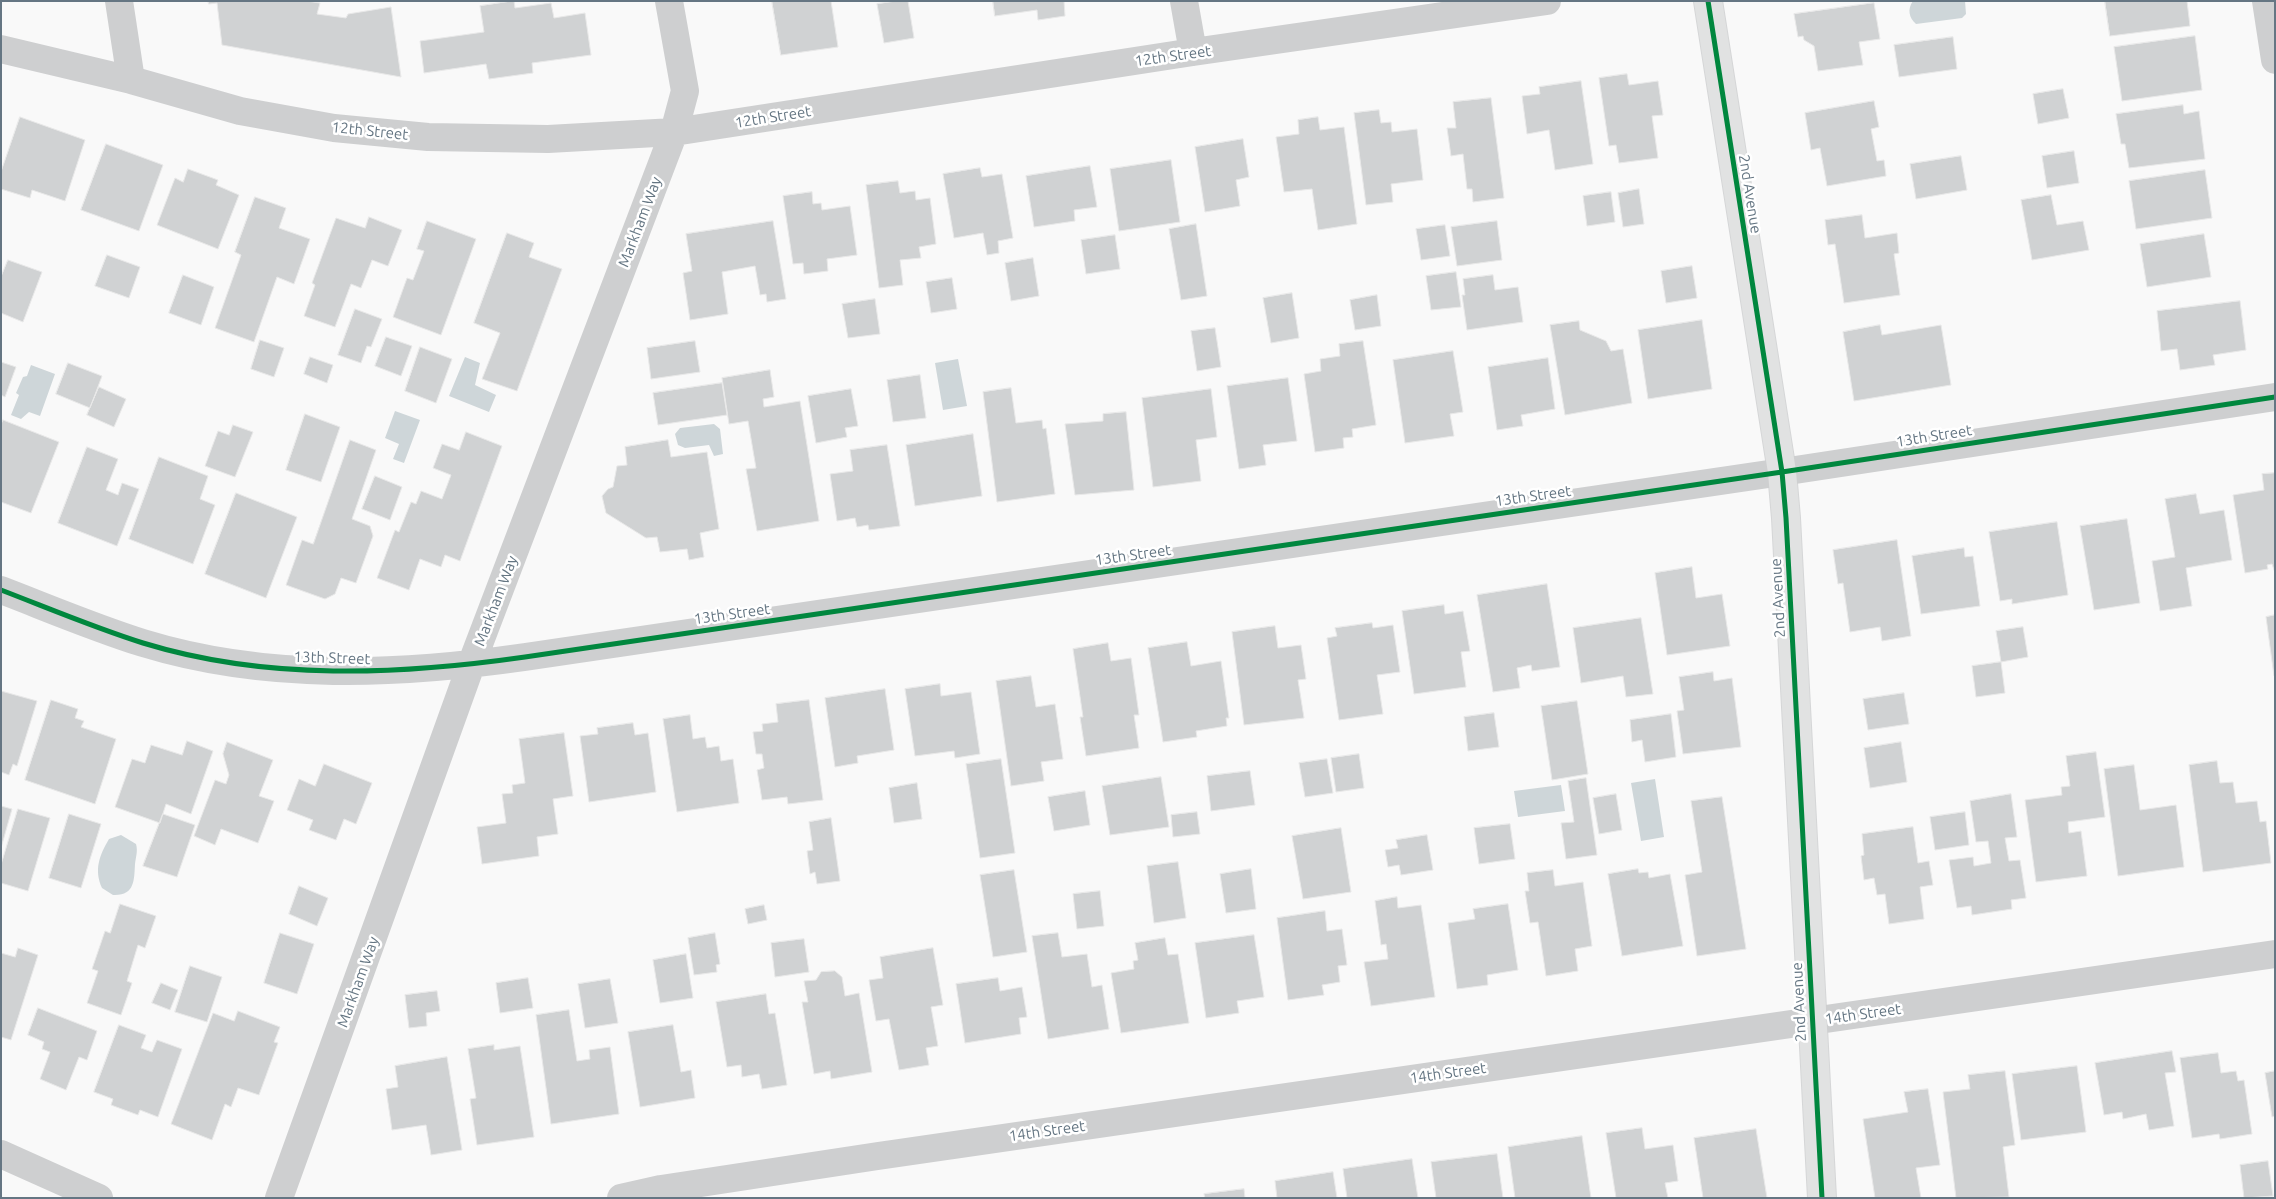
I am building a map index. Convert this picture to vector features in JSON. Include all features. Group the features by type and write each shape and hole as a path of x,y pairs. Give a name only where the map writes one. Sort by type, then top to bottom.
{"street":[{"path":"119,1 130,80"},
{"name":"Markham Way","path":"279,1198 472,665 674,132 685,91 669,1"},
{"path":"1184,1 1193,52"},
{"name":"12th Street","path":"1,49 130,80 240,111 334,128 428,137 548,139 674,132 1193,52 1547,1"},
{"name":"2nd Avenue","path":"1708,1 1782,472 1822,1198"},
{"path":"2266,1 2275,60"},
{"name":"13th Street","path":"1,590 144,643 220,661 292,670 367,672 423,670 472,665 1782,472 2275,397"},
{"name":"14th Street","path":"621,1198 661,1189 887,1154 2275,954"},
{"path":"1,1154 99,1198"}],"shaded area":[{"path":"1913,1 1965,1 1966,14 1962,18 1916,24 1910,13"},
{"path":"465,357 480,363 475,385 496,395 489,412 449,396"},
{"path":"958,359 967,406 943,410 935,363"},
{"path":"31,365 55,374 40,416 29,412 21,419 11,415 19,395 16,393 23,377 27,376"},
{"path":"395,411 420,420 404,463 393,459 399,444 385,438"},
{"path":"714,424 720,429 723,454 714,456 709,445 685,448 678,445 675,434 680,428"},
{"path":"1655,779 1664,837 1641,841 1631,783"},
{"path":"1561,785 1565,811 1518,817 1514,791"},
{"path":"121,835 136,844 134,876 132,886 126,893 113,895 102,888 98,869 103,851 109,839"}],"building":[{"path":"208,1 306,1 320,3 317,14 346,18 348,14 391,7 401,77 222,45 217,3 209,4"},
{"path":"514,1 515,8 551,3 554,18 585,13 591,55 532,63 533,73 489,79 486,64 424,73 420,41 484,32 480,6"},
{"path":"772,1 831,1 838,47 781,55"},
{"path":"908,1 914,38 884,43 877,4"},
{"path":"993,1 1064,1 1065,16 1038,20 1037,10 995,16"},
{"path":"2105,1 2187,1 2190,26 2110,36"},
{"path":"1874,3 1880,39 1859,42 1863,65 1818,71 1814,46 1804,40 1803,36 1798,37 1794,14"},
{"path":"2195,36 2202,90 2122,101 2114,47"},
{"path":"1953,37 1957,69 1899,77 1894,45"},
{"path":"1627,74 1629,85 1658,81 1663,115 1652,116 1658,158 1619,163 1616,145 1609,146 1599,78"},
{"path":"1581,81 1593,164 1555,170 1549,130 1527,134 1522,96 1540,94 1539,87"},
{"path":"2063,89 2069,118 2038,124 2033,94"},
{"path":"1491,98 1504,198 1473,202 1472,189 1467,189 1463,154 1451,156 1447,128 1456,128 1453,102"},
{"path":"1874,101 1879,127 1871,129 1877,161 1884,160 1886,176 1827,186 1820,148 1811,150 1805,113"},
{"path":"2183,105 2184,114 2199,111 2205,159 2129,168 2125,144 2121,144 2116,114"},
{"path":"1379,110 1381,123 1391,122 1392,132 1417,129 1423,180 1391,184 1393,202 1366,205 1354,113"},
{"path":"20,117 85,140 65,201 32,190 30,198 1,189 1,172"},
{"path":"1318,117 1320,130 1344,127 1357,224 1318,230 1312,189 1284,192 1276,137 1299,134 1298,120"},
{"path":"1243,139 1249,177 1236,180 1240,206 1205,212 1195,147"},
{"path":"106,144 163,165 139,231 81,210"},
{"path":"2074,151 2079,183 2047,188 2042,156"},
{"path":"1961,156 1967,190 1916,199 1910,164"},
{"path":"1171,160 1180,222 1119,231 1110,169"},
{"path":"1090,166 1097,207 1074,210 1075,221 1034,227 1026,176"},
{"path":"980,168 982,177 1002,174 1013,238 998,241 999,253 987,255 983,233 954,238 943,174"},
{"path":"188,169 218,180 216,185 239,195 218,249 157,225 175,178 183,182"},
{"path":"2205,170 2212,218 2136,229 2129,181"},
{"path":"898,181 900,193 915,191 916,200 930,198 936,244 919,247 921,258 900,260 903,285 879,288 866,185"},
{"path":"1639,189 1644,224 1623,227 1618,193"},
{"path":"812,192 813,204 821,203 822,210 850,206 857,255 827,259 828,271 804,274 803,263 793,264 783,196"},
{"path":"1611,192 1615,222 1587,226 1583,196"},
{"path":"2051,195 2057,225 2083,221 2089,250 2032,260 2021,200"},
{"path":"255,197 286,208 279,228 310,239 294,284 277,277 254,342 215,328 241,255 235,252"},
{"path":"1862,215 1865,238 1897,233 1899,253 1894,254 1900,295 1844,303 1835,244 1828,245 1825,220"},
{"path":"369,217 402,230 388,266 372,260 361,288 351,284 335,327 304,316 315,285 312,283 336,218 365,228"},
{"path":"427,221 476,239 441,335 393,317 407,278 413,280 424,251 417,249"},
{"path":"773,221 786,299 767,302 766,294 760,295 755,266 722,272 728,314 690,320 683,273 692,271 686,234"},
{"path":"1497,221 1502,260 1457,266 1451,227"},
{"path":"1196,224 1207,296 1181,300 1169,229"},
{"path":"1445,225 1450,256 1421,260 1416,229"},
{"path":"507,233 534,243 529,257 562,269 517,391 482,379 500,333 474,323"},
{"path":"2204,234 2211,277 2147,287 2140,244"},
{"path":"1115,235 1120,269 1086,274 1081,240"},
{"path":"107,255 140,267 129,298 95,286"},
{"path":"1033,258 1039,296 1011,301 1005,263"},
{"path":"8,260 42,272 23,322 1,313 1,277"},
{"path":"1692,266 1697,298 1666,303 1661,271"},
{"path":"1456,272 1461,307 1431,310 1426,276"},
{"path":"183,275 214,287 201,325 169,313"},
{"path":"1493,275 1495,290 1518,287 1523,322 1467,330 1462,295 1465,295 1463,279"},
{"path":"952,278 957,309 931,313 926,282"},
{"path":"1292,293 1299,338 1271,343 1263,298"},
{"path":"1377,295 1381,326 1355,330 1350,300"},
{"path":"875,299 880,334 848,338 842,304"},
{"path":"2240,301 2246,350 2213,355 2215,365 2180,370 2177,349 2161,351 2157,311"},
{"path":"355,309 382,319 371,347 367,346 361,363 338,355"},
{"path":"1702,320 1712,389 1648,399 1638,330"},
{"path":"1579,321 1580,330 1606,341 1611,351 1623,349 1632,403 1565,415 1550,325"},
{"path":"1880,325 1882,335 1941,325 1951,385 1854,401 1843,332"},
{"path":"1215,328 1221,367 1197,371 1191,331"},
{"path":"386,337 412,346 401,376 375,366"},
{"path":"260,340 284,348 274,377 251,369"},
{"path":"695,341 700,372 651,379 647,348"},
{"path":"1363,341 1376,425 1352,429 1353,437 1343,438 1344,448 1315,452 1304,374 1321,371 1320,359 1340,356 1339,344"},
{"path":"420,347 452,359 436,403 405,391"},
{"path":"1453,351 1463,412 1450,414 1454,436 1405,443 1393,360"},
{"path":"310,357 333,365 327,383 304,374"},
{"path":"1548,358 1555,409 1521,415 1523,426 1497,430 1488,367"},
{"path":"1,362 16,367 5,397 1,395"},
{"path":"68,363 102,376 90,408 56,394"},
{"path":"770,370 774,397 763,399 764,407 800,401 819,521 757,531 746,469 756,468 748,421 729,424 722,378"},
{"path":"920,375 926,418 893,422 887,380"},
{"path":"1288,378 1297,441 1263,445 1266,465 1239,469 1227,386"},
{"path":"722,383 727,415 658,425 653,393"},
{"path":"99,387 126,399 114,427 87,415"},
{"path":"1011,388 1016,423 1042,420 1043,429 1046,428 1055,494 997,502 983,392"},
{"path":"851,389 858,426 845,428 847,437 816,443 808,396"},
{"path":"1211,389 1217,437 1196,440 1201,481 1153,487 1142,398"},
{"path":"1126,412 1134,490 1075,495 1065,424 1103,421 1103,414"},
{"path":"305,414 340,427 321,482 286,470"},
{"path":"3,420 59,442 31,513 1,502 1,425"},
{"path":"233,425 253,432 235,477 205,466 218,431 229,435"},
{"path":"466,432 502,446 460,561 445,555 441,567 420,559 409,590 377,578 395,530 399,532 411,502 416,504 421,491 442,499 451,475 433,468 442,444 459,450"},
{"path":"973,434 982,496 915,506 906,445"},
{"path":"350,440 376,450 352,519 370,526 373,536 356,583 341,578 335,594 325,599 286,585 302,540 313,544"},
{"path":"668,440 671,457 707,452 719,529 700,533 704,557 689,560 687,549 660,552 657,537 646,538 606,513 602,496 608,489 613,487 617,466 627,465 625,447"},
{"path":"887,445 900,526 869,530 868,525 857,527 855,518 837,521 830,474 853,471 850,450"},
{"path":"87,447 118,459 106,490 118,495 122,483 139,489 117,546 58,523"},
{"path":"159,457 208,476 200,499 215,505 193,564 129,539"},
{"path":"2275,473 2275,573 2272,564 2267,565 2268,569 2245,573 2233,495 2264,490 2262,474"},
{"path":"375,476 402,487 390,520 362,509"},
{"path":"236,493 297,517 266,598 205,574"},
{"path":"2196,494 2200,514 2224,510 2232,560 2186,568 2192,606 2160,611 2152,561 2175,557 2165,499"},
{"path":"2127,519 2140,603 2094,610 2080,526"},
{"path":"2057,522 2068,595 2012,604 2012,599 2000,601 1989,532"},
{"path":"1897,540 1911,636 1882,641 1880,627 1850,632 1843,583 1838,584 1833,550"},
{"path":"1964,548 1965,557 1973,556 1980,606 1921,614 1912,556"},
{"path":"1692,567 1696,598 1722,594 1730,646 1667,655 1655,573"},
{"path":"1547,584 1560,667 1532,671 1531,665 1517,668 1520,688 1493,692 1477,595"},
{"path":"1444,605 1445,614 1463,611 1470,651 1461,652 1466,687 1414,694 1402,611"},
{"path":"2275,615 2275,676 2274,676 2266,617"},
{"path":"1641,618 1653,694 1626,697 1623,676 1581,683 1573,628"},
{"path":"1372,623 1373,628 1393,625 1400,672 1377,675 1383,714 1339,720 1327,638 1337,636 1335,628"},
{"path":"1275,626 1278,648 1301,645 1306,679 1298,680 1304,718 1244,725 1232,632"},
{"path":"2023,627 2028,657 2001,662 1996,631"},
{"path":"1187,642 1191,666 1221,661 1229,718 1226,718 1227,726 1196,731 1197,737 1163,742 1148,648"},
{"path":"1108,643 1111,661 1131,658 1139,715 1134,715 1139,748 1086,756 1080,717 1083,717 1073,649"},
{"path":"2001,662 2005,693 1976,697 1972,666"},
{"path":"1713,672 1714,681 1732,678 1741,747 1683,754 1677,711 1684,710 1679,677"},
{"path":"1031,676 1036,707 1055,704 1063,759 1041,762 1044,781 1011,786 996,681"},
{"path":"940,684 941,696 971,692 980,754 955,758 954,751 915,756 905,689"},
{"path":"885,689 894,750 857,756 858,763 835,767 825,698"},
{"path":"1,691 37,701 17,766 13,764 9,775 1,772"},
{"path":"1904,693 1909,724 1868,730 1863,699"},
{"path":"51,700 78,709 75,718 84,721 81,727 116,739 95,804 25,780"},
{"path":"809,700 823,800 788,804 787,797 762,800 757,770 764,768 762,754 756,754 753,732 763,731 762,724 778,722 776,704"},
{"path":"1577,701 1588,774 1552,780 1541,706"},
{"path":"1494,713 1499,747 1468,751 1464,717"},
{"path":"1671,714 1676,757 1645,762 1642,740 1632,742 1630,720"},
{"path":"690,715 693,739 705,737 707,748 719,746 721,761 733,759 739,803 677,812 663,719"},
{"path":"633,723 635,735 648,733 656,792 589,802 580,736 598,734 597,728"},
{"path":"564,733 573,796 553,799 558,834 537,837 539,856 482,864 477,827 506,823 502,794 513,793 512,785 525,783 519,739"},
{"path":"187,741 213,751 191,814 166,804 160,823 115,807 132,759 145,763 151,745 182,755"},
{"path":"227,742 273,760 259,796 274,801 258,843 221,829 215,845 194,836 215,780 226,784 229,775 223,754"},
{"path":"1901,742 1907,782 1870,788 1864,748"},
{"path":"2096,752 2105,817 2068,822 2069,833 2081,831 2087,876 2036,882 2025,800 2062,795 2061,787 2070,786 2066,756"},
{"path":"1359,754 1364,788 1336,792 1331,758"},
{"path":"1001,759 1015,853 980,858 966,764"},
{"path":"1327,759 1333,793 1305,797 1299,763"},
{"path":"2217,761 2220,783 2233,782 2236,803 2257,801 2260,822 2266,821 2271,863 2203,872 2189,765"},
{"path":"324,764 372,783 356,824 344,819 336,840 309,830 313,820 287,810 299,779 315,786"},
{"path":"2134,765 2140,810 2176,805 2184,867 2118,876 2104,769"},
{"path":"1250,771 1255,805 1211,811 1207,776"},
{"path":"1161,777 1169,827 1110,835 1102,786"},
{"path":"1586,778 1597,855 1566,859 1561,823 1574,822 1568,781"},
{"path":"917,783 922,819 894,823 889,788"},
{"path":"1085,791 1090,825 1054,831 1048,797"},
{"path":"1616,794 1622,830 1599,834 1593,798"},
{"path":"2011,794 2017,837 2005,838 2009,861 2020,860 2026,898 2011,900 2012,909 1972,915 1971,906 1957,908 1949,860 1973,857 1974,866 1991,863 1988,841 1976,842 1970,801"},
{"path":"1722,797 1746,949 1697,956 1685,875 1702,872 1691,801"},
{"path":"1,806 12,809 1,848"},
{"path":"18,809 50,818 28,891 1,883 1,865"},
{"path":"1197,812 1200,834 1173,837 1171,815"},
{"path":"1965,812 1969,845 1935,850 1930,817"},
{"path":"69,814 101,824 81,888 49,878"},
{"path":"163,814 195,825 177,877 143,866"},
{"path":"831,818 840,881 817,884 815,872 810,874 807,851 813,850 809,822"},
{"path":"1510,824 1515,859 1479,864 1474,828"},
{"path":"1913,827 1918,863 1929,861 1933,885 1920,887 1924,919 1889,924 1885,894 1877,895 1874,878 1864,880 1861,856 1864,855 1862,834"},
{"path":"1341,828 1351,892 1303,899 1292,836"},
{"path":"1427,835 1433,870 1401,875 1399,865 1388,867 1385,850 1398,848 1396,840"},
{"path":"1178,862 1186,918 1154,923 1147,866"},
{"path":"1251,869 1256,909 1226,913 1220,874"},
{"path":"1638,869 1639,873 1648,872 1649,878 1670,874 1683,946 1622,956 1608,874"},
{"path":"1014,870 1027,952 993,957 980,875"},
{"path":"1553,870 1555,886 1583,882 1592,946 1575,949 1578,971 1546,976 1538,922 1530,923 1525,891 1529,891 1527,873"},
{"path":"299,886 328,898 317,926 289,914"},
{"path":"1100,891 1104,926 1077,929 1073,894"},
{"path":"1397,897 1398,908 1421,905 1435,997 1371,1006 1364,962 1388,959 1386,944 1381,945 1375,901"},
{"path":"120,904 156,916 145,948 138,945 127,981 132,983 121,1015 87,1003 98,971 92,969 105,931 110,933"},
{"path":"1508,904 1518,970 1487,975 1488,985 1457,989 1448,923 1475,919 1473,909"},
{"path":"764,905 767,920 748,924 745,909"},
{"path":"1325,911 1327,931 1342,929 1347,965 1338,966 1340,982 1322,985 1324,995 1288,1000 1277,918"},
{"path":"280,933 314,944 297,994 264,983"},
{"path":"715,933 720,964 716,965 717,972 694,975 688,938"},
{"path":"1058,933 1062,957 1087,954 1092,987 1102,985 1109,1029 1048,1039 1032,936"},
{"path":"1254,935 1264,997 1237,1001 1239,1013 1206,1018 1195,943"},
{"path":"1165,938 1168,955 1178,954 1189,1023 1121,1033 1111,973 1134,969 1133,961 1138,960 1135,943"},
{"path":"804,939 809,972 775,977 771,943"},
{"path":"18,948 38,955 11,1040 1,1037 1,953 15,957"},
{"path":"933,948 943,1005 931,1007 938,1046 926,1048 929,1065 899,1070 889,1019 876,1021 869,980 883,978 880,957"},
{"path":"686,954 693,998 660,1003 653,960"},
{"path":"190,966 222,977 207,1022 175,1012"},
{"path":"835,971 842,977 845,996 859,993 872,1072 831,1079 830,1071 814,1074 802,1002 808,1002 804,981 816,980 821,972"},
{"path":"528,978 533,1008 500,1013 496,983"},
{"path":"998,978 1000,991 1022,987 1027,1017 1019,1018 1021,1034 965,1043 956,984"},
{"path":"610,979 618,1023 585,1028 578,984"},
{"path":"161,983 178,990 170,1010 152,1003"},
{"path":"437,991 440,1011 426,1013 427,1026 409,1028 405,995"},
{"path":"766,994 769,1014 775,1013 787,1085 762,1089 759,1074 742,1077 741,1065 727,1067 716,1002"},
{"path":"38,1008 97,1031 87,1060 79,1057 66,1090 40,1079 50,1052 42,1049 44,1042 28,1035"},
{"path":"569,1010 577,1061 590,1059 589,1050 610,1047 619,1114 551,1124 536,1015"},
{"path":"238,1011 280,1027 274,1042 278,1043 259,1095 238,1088 231,1107 225,1104 212,1140 171,1124 213,1013 234,1021"},
{"path":"119,1025 146,1035 141,1048 152,1052 157,1040 182,1049 158,1117 140,1110 138,1115 111,1105 113,1099 94,1092"},
{"path":"673,1025 681,1072 691,1070 695,1098 640,1107 628,1032"},
{"path":"494,1045 494,1050 520,1046 534,1137 477,1145 470,1099 476,1098 468,1049"},
{"path":"2172,1051 2176,1072 2165,1073 2174,1126 2149,1130 2146,1114 2123,1119 2122,1112 2104,1115 2095,1063"},
{"path":"2218,1053 2221,1073 2236,1071 2238,1081 2244,1080 2252,1134 2220,1139 2219,1134 2192,1138 2180,1058"},
{"path":"447,1057 462,1150 431,1155 426,1125 392,1130 386,1089 398,1087 395,1066"},
{"path":"2077,1066 2086,1132 2021,1140 2012,1074"},
{"path":"2005,1071 2015,1145 2003,1147 2009,1197 1956,1198 1943,1092 1970,1089 1968,1075"},
{"path":"2275,1071 2275,1116 2272,1117 2265,1073"},
{"path":"1928,1089 1940,1165 1916,1168 1921,1198 1875,1198 1863,1119 1908,1112 1904,1092"},
{"path":"1642,1128 1645,1149 1673,1145 1678,1181 1665,1183 1668,1198 1616,1198 1606,1133"},
{"path":"1756,1129 1767,1198 1703,1198 1694,1138"},
{"path":"1582,1136 1591,1198 1515,1198 1508,1147"},
{"path":"1497,1154 1503,1198 1436,1198 1431,1162"},
{"path":"1412,1159 1418,1198 1347,1198 1343,1169"},
{"path":"2268,1161 2273,1196 2244,1198 2240,1165"},
{"path":"1333,1172 1337,1198 1277,1198 1275,1181"},
{"path":"1244,1189 1245,1198 1205,1198 1204,1194"}],"cycle path":[{"path":"1708,1 1782,472 1822,1198"},
{"path":"1,590 143,643 237,664 333,671 430,668 525,657 1782,472 2275,397"}]}
